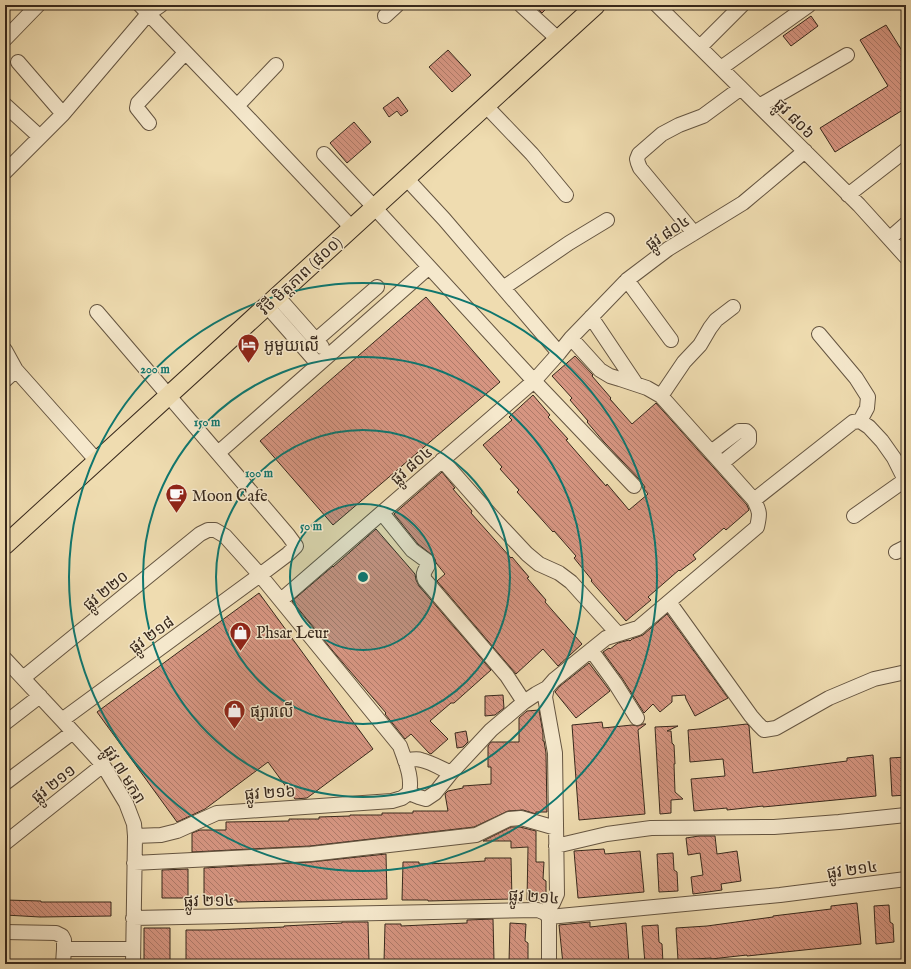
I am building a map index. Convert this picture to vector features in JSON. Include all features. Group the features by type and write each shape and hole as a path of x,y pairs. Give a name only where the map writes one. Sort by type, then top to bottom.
{"main road":[{"name":"វិថី មិត្តភាព (៨០០)","path":"5,546 596,5"}],"street":[{"path":"5,172 63,114 144,9 161,5"},
{"path":"385,16 397,5"},
{"path":"521,5 558,39"},
{"name":"ផ្លូវ ៨០៦","path":"657,5 848,194 906,257"},
{"path":"700,47 742,5"},
{"path":"721,68 809,5"},
{"path":"5,39 36,6"},
{"path":"144,9 352,228"},
{"path":"149,123 137,108 138,103 185,52"},
{"path":"759,106 847,55"},
{"path":"18,62 63,114"},
{"path":"237,106 276,66"},
{"path":"694,233 640,168 637,159 639,154 662,134 679,125 703,116 740,88"},
{"path":"5,105 40,137"},
{"path":"486,106 532,154 566,195"},
{"path":"848,194 906,150"},
{"name":"ផ្លូវ ៨០៤","path":"281,600 534,381 571,338 627,280 668,249 743,203 804,151"},
{"path":"324,154 534,381 634,486"},
{"path":"406,178 444,219 559,353"},
{"path":"503,288 569,243 607,220"},
{"path":"890,238 906,224"},
{"path":"97,312 218,453 429,267"},
{"path":"627,280 671,340"},
{"path":"316,340 377,287"},
{"path":"272,301 316,340 329,355"},
{"path":"272,301 318,364"},
{"path":"661,396 684,362 700,345 716,320 733,307"},
{"path":"591,317 636,384"},
{"path":"819,334 856,378 868,397 867,408 860,421"},
{"path":"260,575 400,746 410,776 411,786 409,793 426,799 435,793 451,773 492,730 524,702 547,688 554,680 606,638 638,628 756,527 760,516 754,500 661,396 647,388 610,376 600,370 571,338"},
{"path":"5,350 16,370 97,461"},
{"path":"5,380 16,370"},
{"path":"754,500 853,422 860,421 869,427 882,441 894,458 905,481 854,516"},
{"path":"712,452 739,431 746,431 749,434 749,441 722,463"},
{"name":"ផ្លូវ ២១៨","path":"62,720 260,575 288,554 296,546 218,453"},
{"path":"442,460 527,554 539,564 559,573 572,582 618,634"},
{"path":"382,513 412,550 427,561 428,565 423,576 425,580 507,676 524,702"},
{"name":"ផ្លូវ ២២០","path":"24,678 200,534 208,530 214,530 225,536 260,575"},
{"path":"669,602 751,716 764,730 776,728 829,698 874,679 906,672"},
{"path":"591,650 615,683 637,718"},
{"name":"ផ្លូវ ៧ មករា","path":"5,659 103,765 126,802 134,824 135,836 133,964"},
{"path":"547,688 545,697 555,754 557,894 547,915 549,964"},
{"path":"5,722 40,696"},
{"path":"5,784 73,732"},
{"path":"405,761 420,759 451,773"},
{"name":"ផ្លូវ ២១១","path":"5,843 103,765"},
{"name":"ផ្លូវ ២១៦","path":"135,836 160,835 177,831 217,813 392,801 402,798 409,793"},
{"path":"556,846 607,834 651,828 774,827 906,815"},
{"path":"134,863 311,854 476,835 509,819 521,818 556,828"},
{"name":"ផ្លូវ ២១៤","path":"133,918 538,910 547,915 780,895 906,879"},
{"path":"5,932 56,934 62,936 64,940 63,964"},
{"path":"64,949 133,949"}],"building":[{"path":"534,5 550,5 542,13"},
{"path":"811,16 818,26 791,46 783,36"},
{"path":"886,25 906,57 906,108 835,152 820,128 888,86 860,40"},
{"path":"448,50 471,75 452,92 429,67"},
{"path":"398,97 408,111 401,116 397,111 389,117 383,108"},
{"path":"354,122 371,142 347,163 330,143"},
{"path":"426,297 500,382 333,525 260,441"},
{"path":"575,356 593,375 592,376 611,398 610,399 632,424 656,403 747,505 749,510 726,530 724,528 693,555 696,559 680,571 679,570 648,597 651,600 626,621 591,581 592,580 574,558 576,556 517,492 519,490 500,469 502,467 483,445 512,420 509,417 533,395 550,415 548,417 568,439 566,440 629,510 648,494 640,480 587,422 588,421 570,400 572,398 552,376"},
{"path":"442,472 455,488 453,489 472,511 471,513 529,577 527,578 546,600 545,602 582,644 558,666 543,649 516,674 437,581 445,574 436,563 432,555 418,544 394,514"},
{"path":"376,529 415,574 419,586 491,670 454,703 451,703 430,721 448,739 431,754 411,734 405,739 385,714 386,713 292,601"},
{"name":"ផ្សារលើ","path":"259,593 373,749 307,798 295,799 268,762 205,809 177,822 97,712"},
{"path":"667,614 728,698 695,716 685,695 672,696 672,702 660,712 653,704 644,713 622,678 603,652 618,643 630,641 643,635"},
{"path":"589,663 610,691 576,718 555,692 560,686"},
{"path":"503,695 504,708 495,715 485,716 485,696"},
{"path":"539,710 546,753 547,812 536,812 536,814 523,810 508,811 474,827 310,846 192,852 192,833 200,830 226,830 226,822 289,821 289,819 319,819 319,817 350,815 413,813 413,811 448,811 445,794 448,791 463,788 463,786 491,784 491,767 488,767 488,746 491,742 519,742 519,718 527,711"},
{"path":"602,722 603,728 632,725 638,726 646,724 638,730 645,814 579,820 572,725"},
{"path":"747,724 749,726 753,773 847,761 847,758 873,755 876,796 727,810 727,808 694,811 691,779 725,776 723,759 690,762 688,730"},
{"path":"678,726 667,731 671,731 672,743 674,745 675,792 683,799 671,800 671,813 660,814 655,727"},
{"path":"466,731 468,742 463,747 457,748 455,733"},
{"path":"906,757 906,795 892,796 890,758"},
{"path":"511,827 520,827 536,831 536,862 544,862 543,879 546,881 545,900 527,900 528,847 511,848 511,841 483,841"},
{"path":"715,836 717,854 737,851 741,881 721,884 722,890 693,894 691,877 703,875 700,853 688,855 686,838"},
{"path":"604,849 605,854 640,851 644,892 578,898 574,851"},
{"path":"673,853 674,870 677,872 678,891 659,892 657,854"},
{"path":"386,854 387,899 237,902 237,900 204,901 204,868 311,862"},
{"path":"485,858 511,858 512,899 428,901 402,900 403,862 419,862 419,864 455,863 485,861"},
{"path":"188,869 188,898 162,898 162,870"},
{"path":"5,900 41,902 111,902 111,916 40,917 5,915"},
{"path":"857,903 861,944 747,956 678,960 676,928 707,926 831,909 831,906"},
{"path":"889,905 890,922 893,924 894,942 876,944 874,906"},
{"path":"493,919 494,961 410,963 384,962 385,924 401,924 401,926 467,923 467,920"},
{"path":"342,922 368,922 369,961 255,964 255,962 220,964 219,962 186,962 186,930 284,927"},
{"path":"590,922 590,927 626,923 629,964 563,964 559,925"},
{"path":"510,923 526,924 525,941 528,943 528,962 509,962"},
{"path":"658,925 659,942 662,944 663,963 645,964 642,926"},
{"path":"144,928 170,928 170,960 144,960"}],"place":[{"name":"អូមួយលេី","path":"248,364"},
{"name":"Moon Cafe","path":"176,514"},
{"name":"Phsar Leur","path":"240,652"},
{"name":"ផ្សារលើ","path":"235,730"}]}
